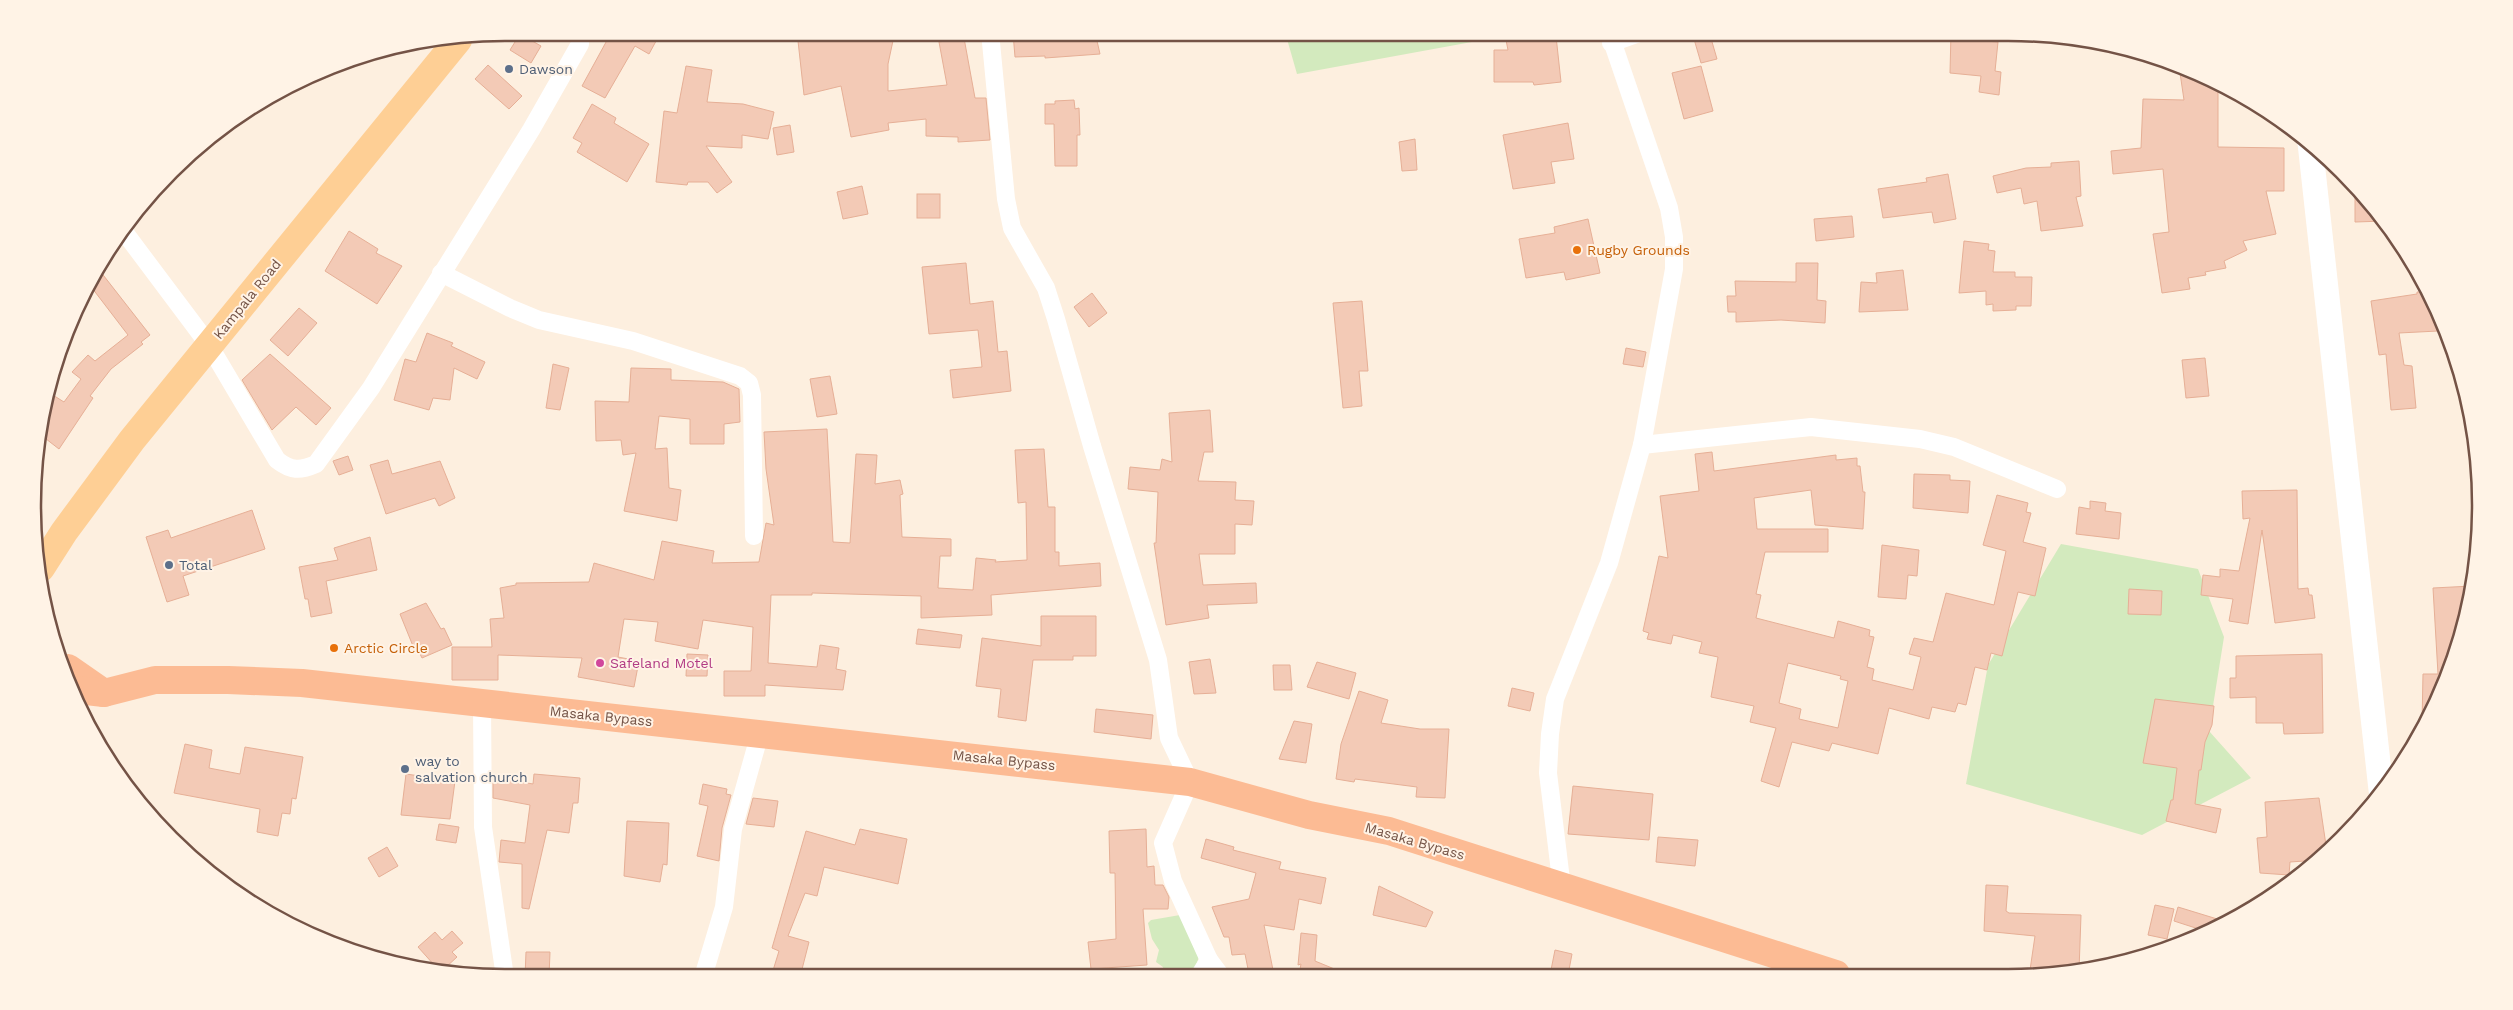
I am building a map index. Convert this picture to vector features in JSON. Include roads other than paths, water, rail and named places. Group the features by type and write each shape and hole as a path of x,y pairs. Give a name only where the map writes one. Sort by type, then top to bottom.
{"highway":[{"path":"73,671 104,693"},
{"name":"Masaka Bypass","path":"81,690 104,693 147,680 228,680 302,683 1190,782 1309,815 1389,831 1562,888 1820,969"},
{"name":"Masaka Bypass","path":"89,711 147,680"}],"main road":[{"name":"Kampala Road","path":"44,560 132,440 455,44"},
{"path":"2311,154 2380,782"}],"street":[{"path":"127,236 209,346 277,460 289,469 302,470 316,464 366,396 531,130 580,41"},
{"path":"991,41 1006,198 1012,228 1046,288 1054,311 1092,446 1158,660 1169,738 1190,782 1163,843 1173,882 1209,960 1216,969"},
{"path":"1562,888 1548,773 1550,734 1555,699 1609,563 1642,445 1674,269 1674,237 1669,208 1611,41"},
{"path":"441,273 510,308 539,320 633,341 740,376 749,383 752,395 754,536"},
{"path":"1642,445 1773,429 1821,428 1920,439 1954,448 2057,489"},
{"path":"482,704 483,828 504,969"},
{"path":"705,969 724,907 733,829 760,733"},
{"path":"1203,969 1209,960"}],"place":[{"name":"Dawson","path":"509,69"},
{"name":"Rugby Grounds","path":"1577,250"},
{"name":"Total","path":"169,565"},
{"name":"Arctic Circle","path":"334,648"},
{"name":"Safeland Motel","path":"600,663"},
{"name":"way to salvation church","path":"405,769"}]}
